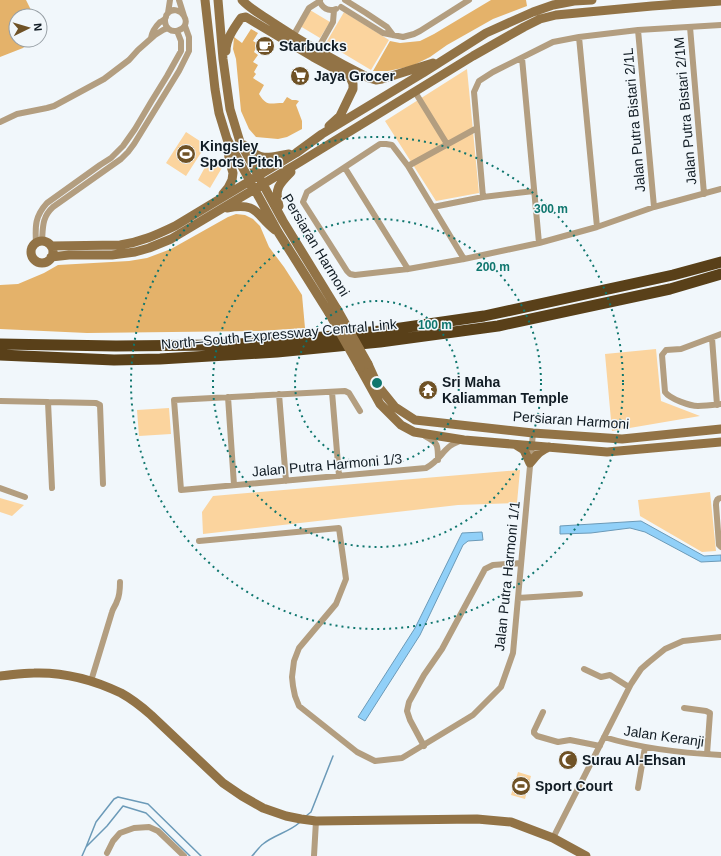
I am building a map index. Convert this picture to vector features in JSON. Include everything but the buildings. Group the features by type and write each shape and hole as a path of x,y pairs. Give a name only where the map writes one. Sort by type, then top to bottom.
{"highway":[{"name":"North–South Expressway Central Link","path":"0,344 77,346 218,345 275,342 380,331 484,316 672,275 721,262"},
{"name":"North–South Expressway Central Link","path":"0,355 114,360 160,359 277,352 365,343 498,326 670,289 721,274"}],"main road":[{"path":"205,0 219,114 227,139 229,159 233,173 232,180 228,188 219,199"},
{"path":"218,0 223,59 230,108 240,142 260,157 266,158 296,153"},
{"path":"242,0 291,39"},
{"path":"51,246 51,257 46,262 42,263 33,258 31,253 32,248 39,242 51,246 112,246 128,244 154,236 175,226 296,153 322,134 486,33 552,5 592,0"},
{"path":"51,257 69,255 112,255 135,252 149,248 171,238 255,190 473,56 540,19 556,15 721,0"},
{"path":"227,84 226,45 228,38 241,18 249,18 291,39 350,78 353,84 353,89 340,116 322,134"},
{"path":"315,54 376,80 444,59"},
{"name":"Persiaran Harmoni","path":"227,139 278,232 333,311"},
{"name":"Persiaran Harmoni","path":"240,142 364,366 395,407 415,420 533,433 622,440 721,429"},
{"path":"283,221 276,195 277,189 281,182 300,162"},
{"path":"222,209 240,206 253,208 266,223 278,232"},
{"name":"Persiaran Harmoni","path":"364,366 380,404 401,425 414,432 464,440 607,452 721,442"},
{"path":"516,445 524,450 530,463 542,450 551,447"},
{"path":"0,676 50,673 91,681 121,694 139,705 151,715 223,783 263,808 286,816 308,820 469,819 511,822 553,838 586,856"}],"street":[{"path":"170,0 165,24 171,30 177,31 185,26"},
{"path":"39,242 42,226 49,211 128,152 179,71 189,51 189,37 185,26 186,19 179,0"},
{"path":"291,39 310,8 319,1 324,8 334,10 340,7 345,0 366,12 387,27 393,35"},
{"path":"340,7 384,33 403,37 414,34 469,0"},
{"path":"151,39 154,29 170,12 175,10 182,13 184,16"},
{"path":"315,54 334,22 334,10"},
{"path":"483,197 474,92 479,81 493,72 553,42 579,37 638,30 721,25"},
{"name":"Jalan Putra Bistari 2/1M","path":"690,27 704,194"},
{"path":"0,122 17,114 54,106 104,79 129,60 159,32 168,28"},
{"name":"Jalan Putra Bistari 2/1L","path":"638,30 654,207"},
{"path":"39,242 36,223 41,209 47,203 110,158 123,146 135,129 181,51 181,41 177,31"},
{"path":"579,37 597,227"},
{"path":"522,58 539,242"},
{"path":"415,92 447,144"},
{"path":"408,166 477,128"},
{"path":"464,259 408,166 392,145 380,144 307,192 302,202 347,271 350,274 355,275 408,269 464,259 539,242 597,227 654,207 721,189"},
{"path":"345,168 408,269"},
{"path":"433,207 483,197 534,191"},
{"path":"712,338 719,404 694,406 667,395 662,355 666,350 686,347 721,334"},
{"path":"234,485 228,397 345,391 360,411"},
{"path":"332,392 339,476"},
{"path":"279,394 286,481"},
{"name":"Jalan Putra Harmoni 1/3","path":"228,397 174,400 182,490 426,468 434,464 449,447 464,440"},
{"path":"0,401 96,403 100,405 104,484"},
{"path":"48,402 52,488"},
{"name":"Persiaran Harmoni","path":"421,433 433,440 437,445 438,460"},
{"name":"Jalan Putra Harmoni 1/1","path":"199,541 339,528 346,579 336,604 299,648 294,661 292,677 295,696 299,706 357,752 375,761 402,758 473,715 501,687 513,653 533,433"},
{"path":"0,488 25,497"},
{"path":"721,498 717,500 716,505 719,545 721,547"},
{"path":"424,746 410,720 407,711 408,702 442,649 485,569 493,565 521,563"},
{"path":"91,681 112,611 118,599 120,582"},
{"path":"518,598 580,594"},
{"path":"553,838 629,687 641,669 666,649 683,641 721,637"},
{"path":"584,669 601,677 610,675 629,687"},
{"path":"684,708 706,711 710,713 707,754"},
{"path":"543,712 534,731 537,736 558,742 570,740 600,746"},
{"name":"Jalan Keranji","path":"604,737 622,743 676,752 721,755"},
{"path":"638,788 645,747"},
{"path":"308,820 314,856"},
{"path":"107,853 113,841 120,833 134,828 149,826 158,831 184,856"}],"shaded area":[{"path":"0,0 26,0 30,8 8,8 8,48 23,48 0,57"},
{"path":"491,0 526,0 527,6 493,19 447,45 430,57 412,66 388,71 373,71 390,41 400,43 420,41"},
{"path":"310,10 330,22 320,38 300,26"},
{"path":"344,12 389,40 371,70 326,43"},
{"path":"251,29 258,33 253,41 258,44 254,52 258,55 253,62 258,65 254,72 256,74 253,78 264,85 259,94 267,103 283,103 287,97 292,100 299,101 296,105 302,121 302,129 287,137 278,139 256,137 249,129 241,111 236,59 233,49 234,37 242,43"},
{"path":"467,69 479,193 436,201 385,121"},
{"name":"Kingsley Sports Pitch","path":"186,132 206,145 186,176 166,163"},
{"path":"210,158 223,166 210,188 198,180"},
{"path":"236,214 245,215 253,219 260,226 269,247 302,295 305,328 259,331 87,333 0,329 0,285 18,284 44,273 58,265 129,261 147,258 171,249"},
{"path":"656,349 661,401 700,416 612,431 605,354"},
{"path":"169,408 171,434 139,436 137,410"},
{"path":"520,470 517,503 458,505 203,534 202,512 213,496"},
{"path":"710,492 716,551 702,552 640,516 638,500"},
{"path":"0,498 24,505 12,516 0,512"},
{"name":"Sport Court","path":"518,772 531,776 525,799 511,795"}],"water":[{"path":"641,521 704,556 721,555 721,561 701,562 645,532 630,528 591,533 560,534 560,526"},
{"path":"482,532 483,540 468,541 463,545 420,635 365,721 358,717 415,628 462,533"}],"waterway":[{"path":"306,816 311,812 333,756"},
{"path":"86,847 96,822 114,799 118,797 148,804 201,856"},
{"path":"82,856 86,847 107,826 123,806 146,813 190,856"},
{"path":"252,856 267,841 291,829 299,823"}],"place":[{"name":"Starbucks","path":"265,46"},
{"name":"Jaya Grocer","path":"300,76"},
{"name":"Kingsley Sports Pitch","path":"186,154"},
{"name":"Sri Maha Kaliamman Temple","path":"428,390"},
{"name":"Surau Al-Ehsan","path":"568,760"},
{"name":"Sport Court","path":"521,786"}]}
